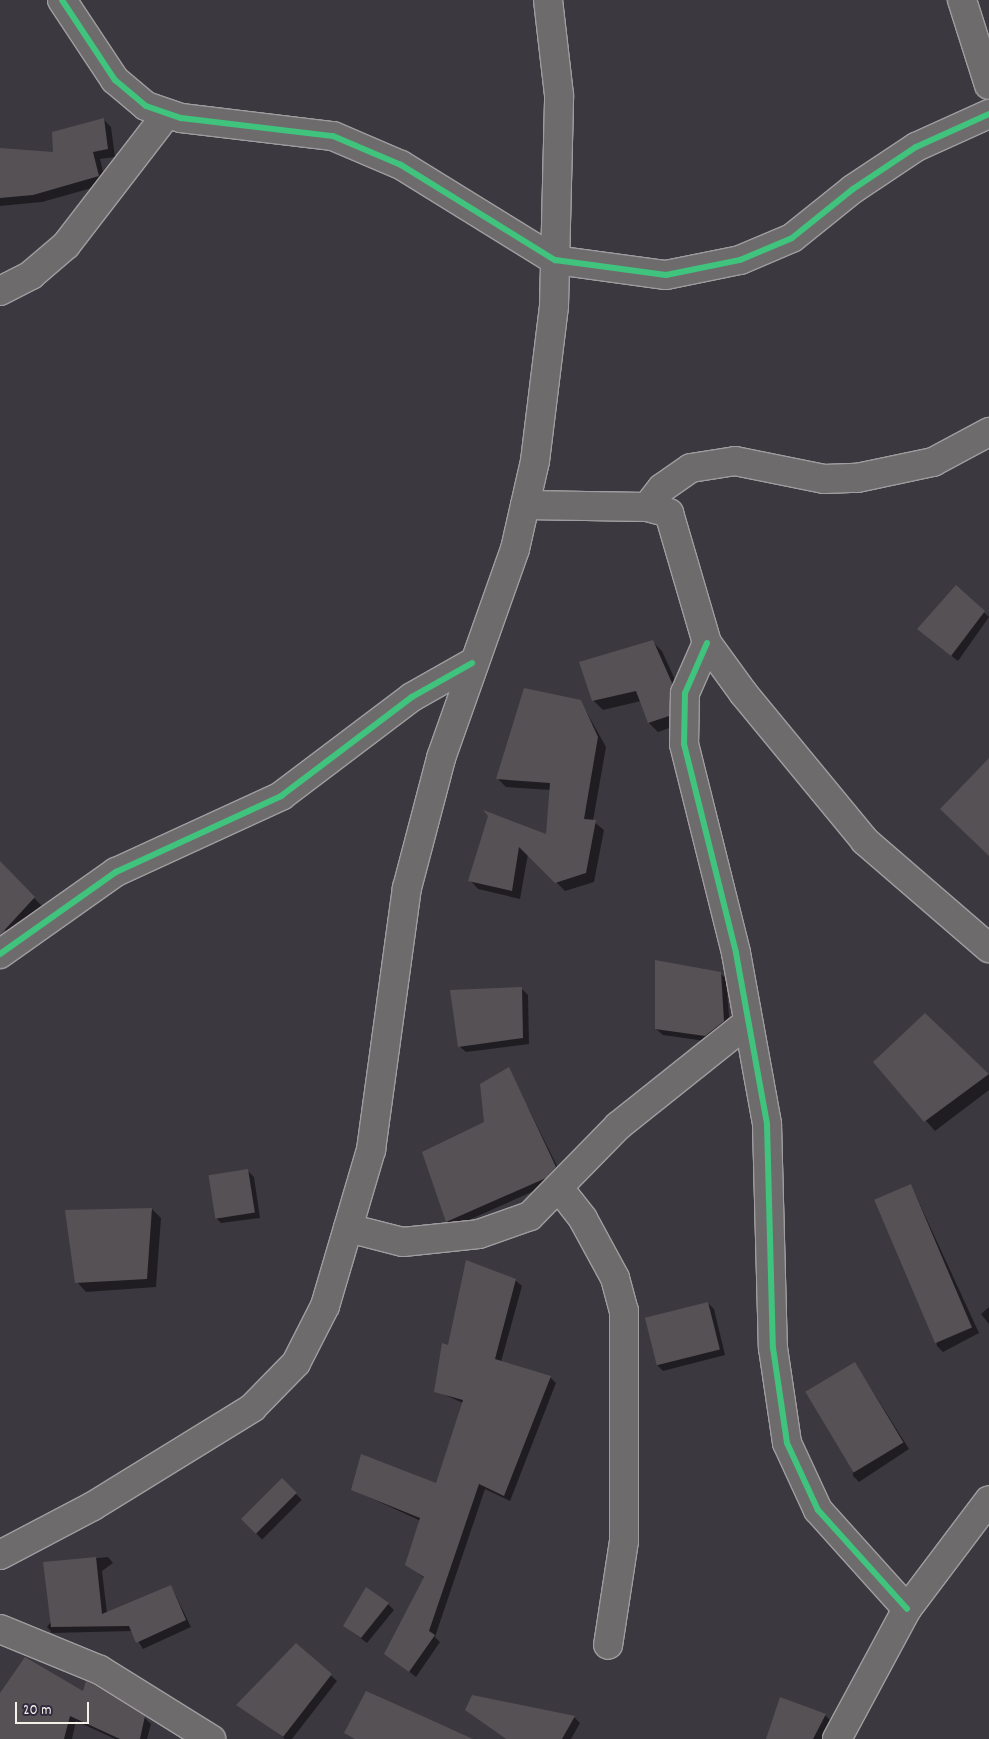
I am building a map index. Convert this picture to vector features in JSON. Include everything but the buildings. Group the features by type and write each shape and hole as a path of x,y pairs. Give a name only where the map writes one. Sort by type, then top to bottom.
{"street":[{"path":"62,0 115,80 146,106 167,114 333,136 401,165 555,260 666,275 740,260 792,238 853,189 916,147 989,114"},
{"path":"0,1555 93,1506 252,1408 296,1363 325,1306 371,1150 407,888 472,663 515,549 536,451 555,260 559,96 548,0"},
{"path":"962,0 989,85"},
{"path":"0,291 31,275 66,246 167,114"},
{"path":"647,506 662,488 692,468 735,461 824,479 857,478 933,462 989,432"},
{"path":"525,505 647,506 669,514 677,529 707,643 866,841 989,948"},
{"path":"707,643 685,693 684,744 736,953 747,1023 767,1124 773,1348 787,1442 818,1510 907,1609"},
{"path":"0,954 116,872 281,796 412,697 472,663"},
{"path":"348,1228 403,1242 479,1234 530,1216 560,1188 618,1126 747,1023"},
{"path":"560,1188 583,1218 615,1278 624,1311 624,1541 608,1645"},
{"path":"837,1739 907,1609 987,1505"},
{"path":"0,1630 100,1670 212,1739"}],"cycle path":[{"path":"62,0 115,80 146,106 181,118 333,136 401,165 555,260 666,275 740,260 792,238 853,189 916,147 989,114"},
{"path":"707,643 685,693 684,744 736,953 767,1124 773,1348 787,1443 818,1510 907,1609"},
{"path":"0,954 116,872 281,796 412,697 472,663"}]}
